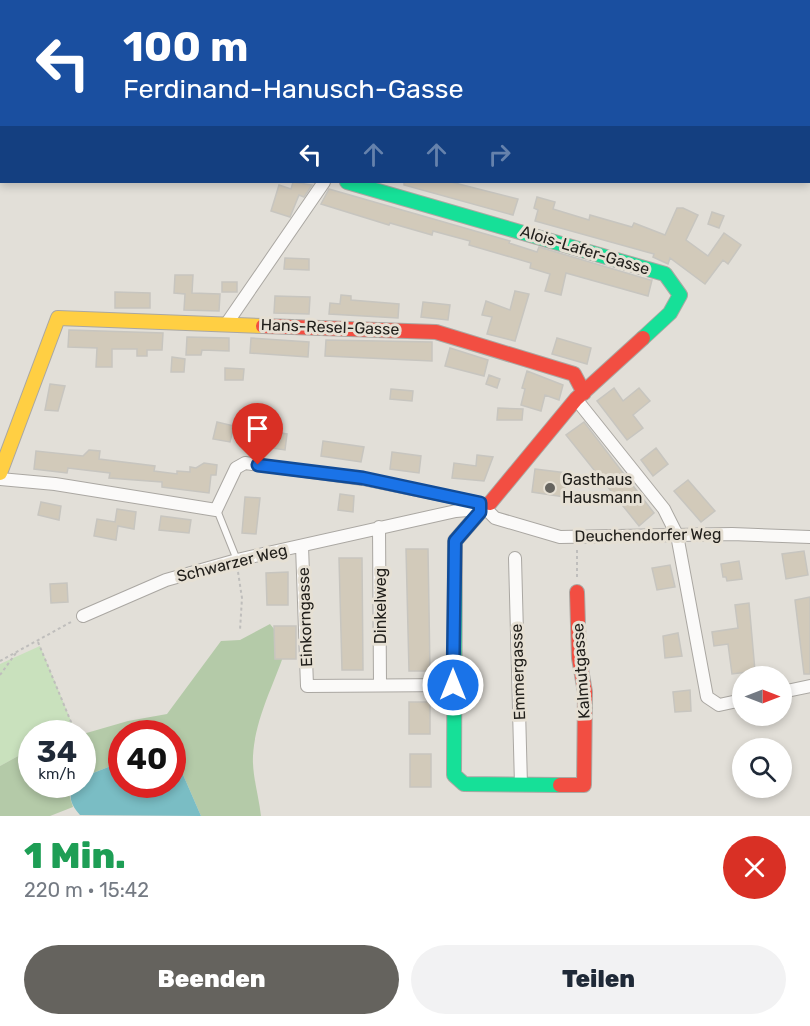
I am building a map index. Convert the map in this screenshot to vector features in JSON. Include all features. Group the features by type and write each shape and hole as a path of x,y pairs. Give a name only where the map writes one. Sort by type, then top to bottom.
{"street":[{"path":"227,323 323,183"},
{"name":"Alois-Lafer-Gasse","path":"351,183 458,212 665,274 680,295 670,313 580,396 455,541 454,775 464,784 584,785"},
{"name":"Hans-Resel-Gasse","path":"0,473 58,318 436,332 482,344 574,375 580,396"},
{"path":"580,396 664,509 677,535 707,697 718,705 732,702"},
{"name":"Deuchendorfer Weg","path":"216,510 236,468 245,463 363,478 484,508 495,518 560,537 732,534 810,537"},
{"path":"0,479 55,484 216,510"},
{"name":"Schwarzer Weg","path":"83,616 166,580 237,560 379,527 456,511 484,508"},
{"name":"Dinkelweg","path":"379,527 381,685"},
{"name":"Einkorngasse","path":"302,546 307,686 453,685"},
{"name":"Emmergasse","path":"515,558 521,785"},
{"name":"Kalmutgasse","path":"577,592 579,658 585,692 584,785"},
{"path":"792,690 810,686"}],"lane":[{"path":"216,510 237,560"}],"path":[{"path":"577,592 578,537"},
{"path":"237,560 242,598 240,630"},
{"path":"0,661 83,616"},
{"path":"38,642 70,720"},
{"path":"0,675 16,653"}],"green space":[{"path":"270,624 287,645 262,713 255,742 254,771 261,816 201,816 186,782 186,720 134,720 167,714 221,641 240,640"},
{"path":"40,646 71,720 18,720 18,756 0,766 0,664"},
{"path":"108,727 108,767 96,772 96,730"},
{"path":"18,756 18,798 70,798 73,807 50,816 0,816 0,766"}],"water":[{"path":"108,767 108,798 186,798 186,782 201,816 80,815 74,808 71,798 96,798 96,772"}],"building":[{"path":"293,183 312,185 304,197 299,195 290,217 271,211 279,185 291,189"},
{"path":"404,183 455,183 518,199 513,215 404,185"},
{"path":"329,189 510,241 509,243 537,252 539,247 652,280 648,296 566,273 561,295 545,291 550,274 530,268 531,263 469,245 470,241 433,231 432,235 390,223 389,225 321,204"},
{"path":"537,197 555,202 553,209 589,220 590,215 632,227 634,223 665,235 677,208 683,208 698,215 686,240 708,256 724,233 741,245 728,264 723,260 705,284 670,258 668,264 653,257 654,254 535,221 538,210 534,208"},
{"path":"712,212 724,216 719,228 708,224"},
{"path":"285,258 309,259 309,270 284,269"},
{"path":"175,275 193,275 192,293 220,294 219,311 184,310 185,294 174,293"},
{"path":"222,282 237,282 237,292 222,292"},
{"path":"515,291 529,294 515,341 487,334 492,317 482,315 486,301 510,310"},
{"path":"115,292 150,293 150,308 115,308"},
{"path":"341,295 351,296 351,300 399,304 398,318 329,314 330,303 340,304"},
{"path":"275,296 310,297 309,314 274,313"},
{"path":"423,302 450,305 448,320 421,317"},
{"path":"69,330 163,333 162,350 147,350 147,356 137,356 137,349 112,349 112,367 96,367 97,348 68,347"},
{"path":"187,337 229,338 229,351 202,350 201,355 186,355"},
{"path":"251,338 309,342 308,357 250,353"},
{"path":"557,338 591,348 587,364 552,354"},
{"path":"326,340 432,342 432,361 325,356"},
{"path":"450,348 488,360 484,376 445,366"},
{"path":"172,357 185,359 184,372 171,372"},
{"path":"225,368 244,369 243,380 225,380"},
{"path":"527,371 563,385 559,400 545,395 541,411 521,405 525,389 522,388"},
{"path":"489,375 500,379 497,388 486,384"},
{"path":"50,384 65,386 58,411 45,410"},
{"path":"614,388 623,401 639,388 650,401 633,415 643,428 627,440 597,401"},
{"path":"391,389 413,391 412,401 390,399"},
{"path":"498,408 523,409 522,420 497,420"},
{"path":"217,422 234,426 230,442 213,439"},
{"path":"584,422 654,513 639,526 566,435"},
{"path":"255,429 287,434 285,450 253,445"},
{"path":"323,441 364,447 361,462 321,456"},
{"path":"656,448 668,464 653,476 641,460"},
{"path":"89,450 100,451 99,459 155,466 154,471 177,474 177,471 190,472 190,467 196,468 204,463 217,465 216,475 211,475 209,493 162,487 162,482 109,478 110,473 68,468 67,473 34,469 36,451 83,456"},
{"path":"392,452 421,456 419,473 390,469"},
{"path":"477,455 493,457 484,481 452,478 454,463 476,466"},
{"path":"535,469 567,473 564,497 532,492"},
{"path":"688,480 715,511 701,522 674,491"},
{"path":"340,494 354,496 353,512 338,510"},
{"path":"245,497 260,498 256,534 242,533"},
{"path":"41,502 61,506 59,520 38,515"},
{"path":"117,509 136,512 134,529 118,526 116,540 94,536 97,519 115,522"},
{"path":"161,516 191,520 189,533 159,530"},
{"path":"406,549 428,549 430,671 409,671"},
{"path":"804,551 808,575 786,579 782,554"},
{"path":"339,558 362,558 363,670 342,670"},
{"path":"739,561 742,579 727,581 726,577 723,577 721,564"},
{"path":"670,565 675,587 657,590 652,568"},
{"path":"288,572 288,605 267,605 266,573"},
{"path":"67,583 68,602 51,603 50,584"},
{"path":"810,597 810,674 804,674 795,600"},
{"path":"749,603 755,666 732,666 732,674 728,644 714,646 712,632 738,628 735,605"},
{"path":"274,626 296,626 296,659 275,659"},
{"path":"678,633 682,656 665,658 663,636"},
{"path":"690,690 691,711 675,712 673,692"},
{"path":"409,702 430,702 430,734 409,734"},
{"path":"410,754 431,754 431,787 410,787"}],"traffic: fast":[{"path":"350,183 665,274 680,295 670,313 643,338"},
{"path":"480,512 455,541 454,775 464,784 560,785"}],"traffic: slow":[{"path":"0,473 58,318 263,326"}],"traffic: jam":[{"path":"263,326 436,332 574,374 584,393"},
{"path":"490,503 576,399 643,338"},
{"path":"560,785 584,785 585,692 579,658 577,592"}],"place":[{"name":"Gasthaus Hausmann","path":"550,488"}],"route":[{"path":"258,465 363,478 468,498 480,503 478,509 480,512 455,541 453,685"}]}
